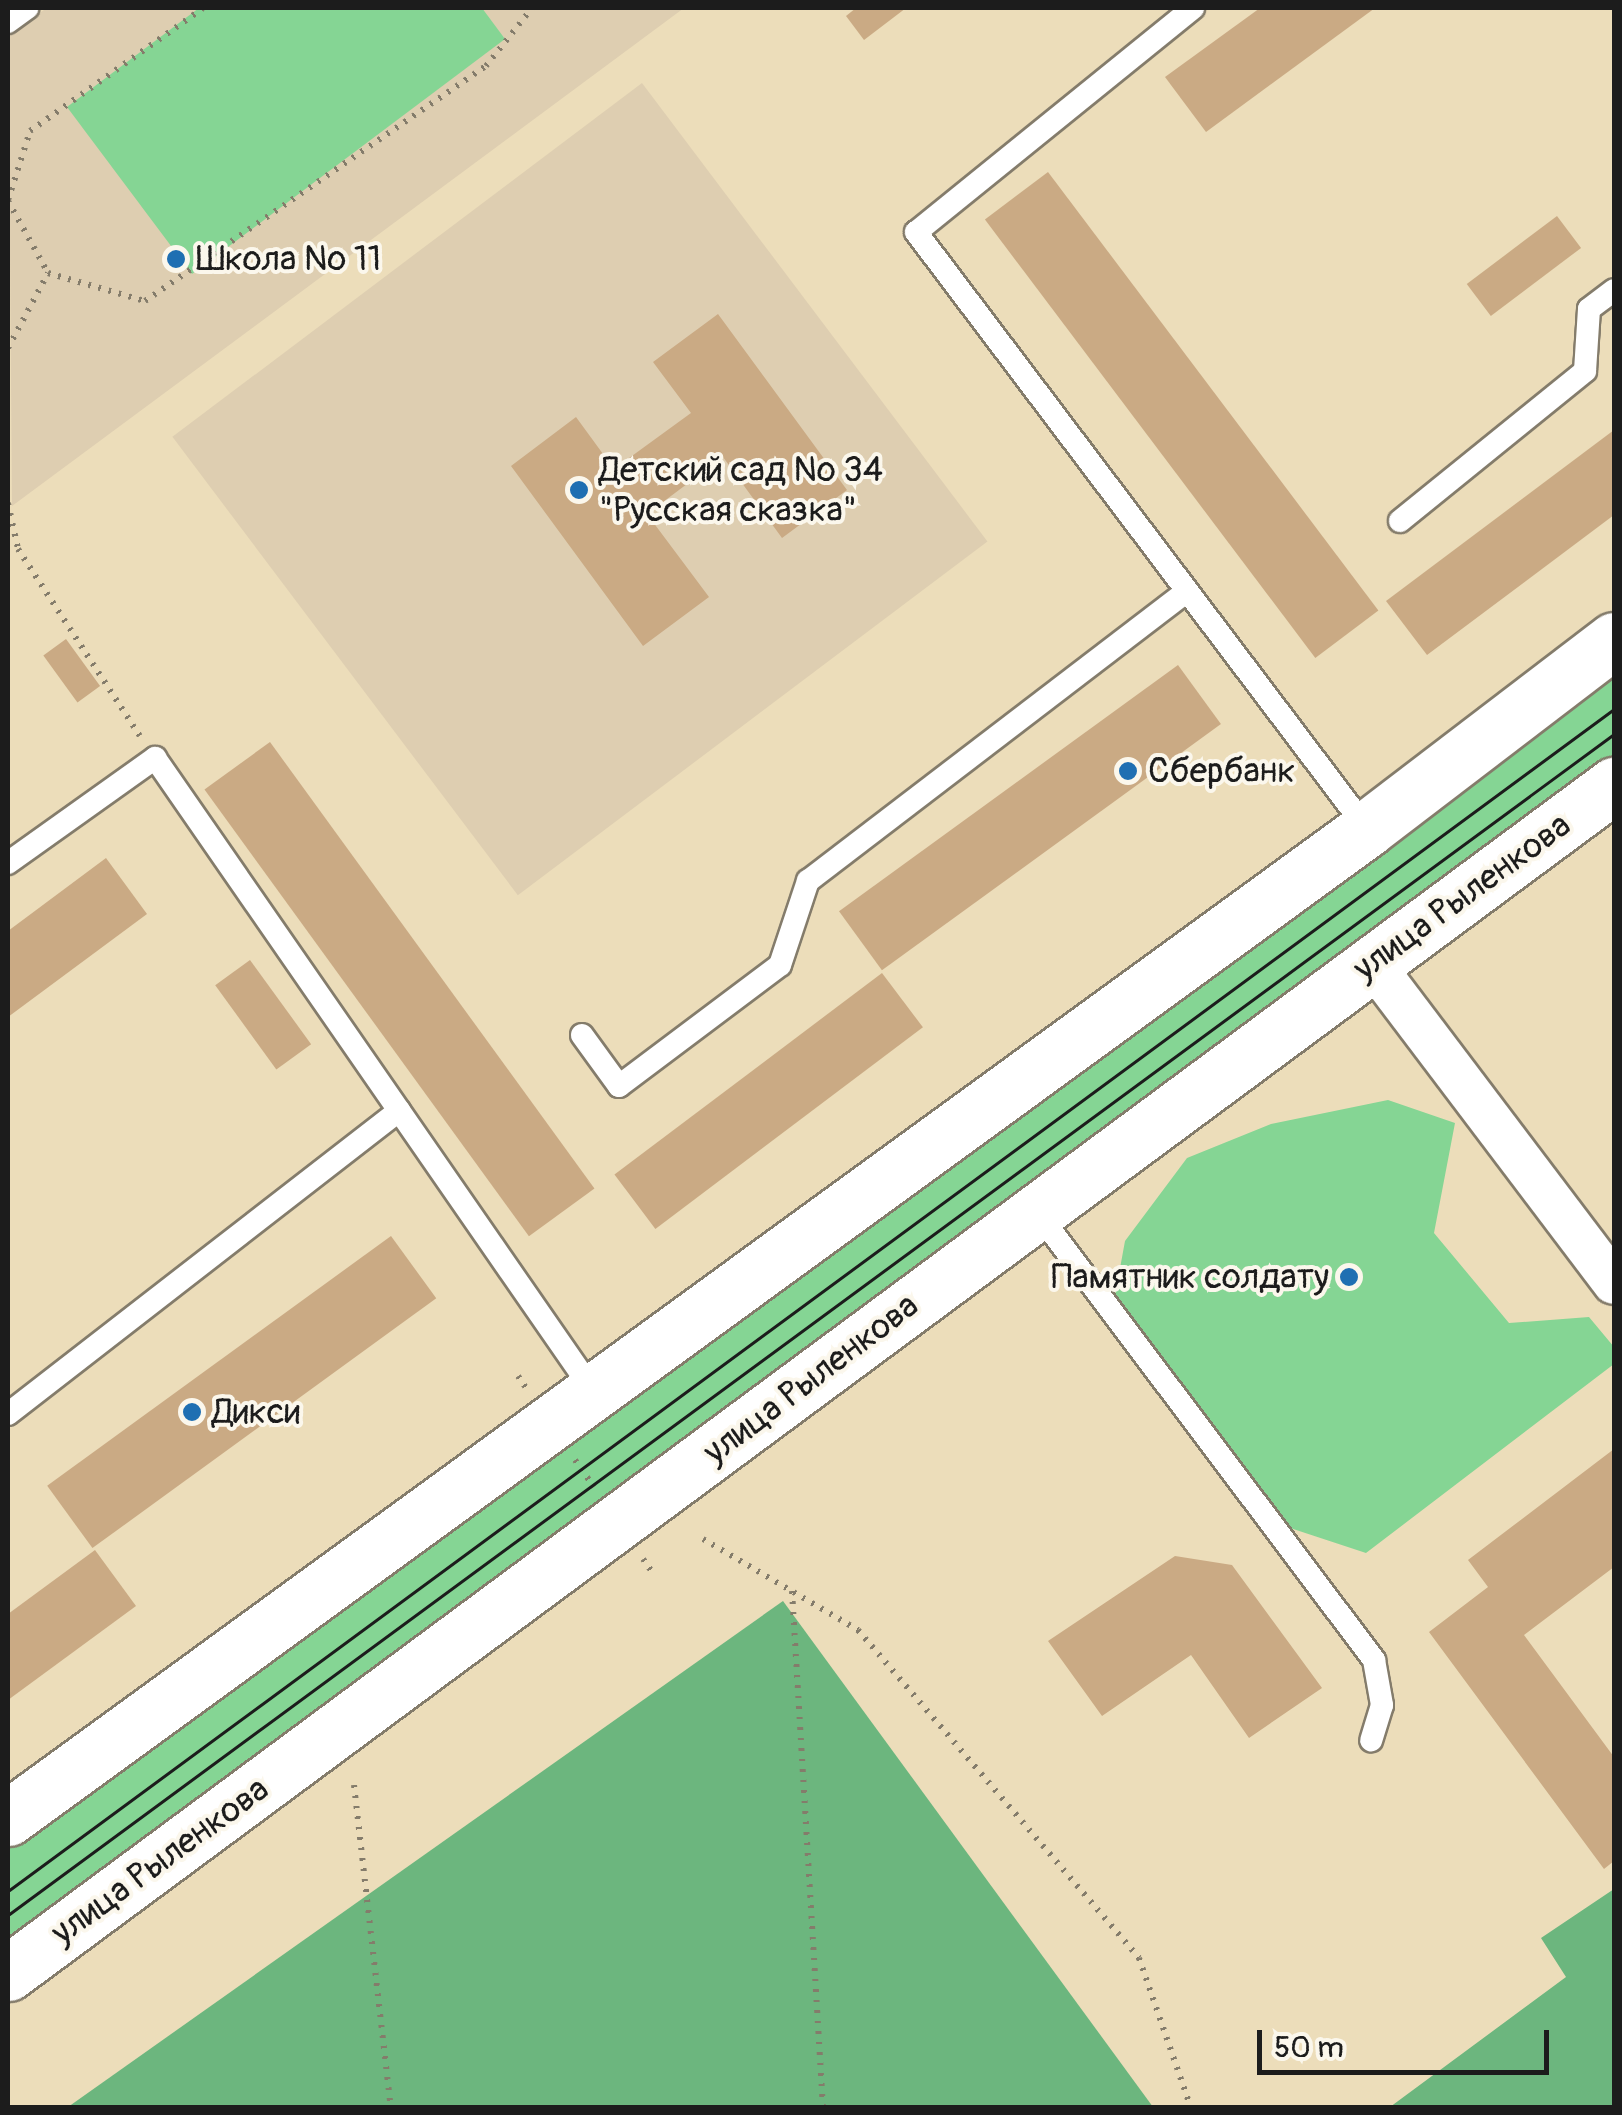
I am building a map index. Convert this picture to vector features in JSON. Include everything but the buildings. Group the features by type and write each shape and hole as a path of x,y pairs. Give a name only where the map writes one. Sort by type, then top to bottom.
{"street":[{"path":"8,1818 591,1388 1366,828 1614,640"},
{"name":"улица Рыленкова","path":"8,1974 1614,784"},
{"path":"1372,963 1614,1283"}],"lane":[{"path":"8,22 26,8"},
{"path":"1192,8 916,232 1366,828"},
{"path":"1400,521 1586,371 1589,309 1614,290"},
{"path":"582,1036 620,1086 780,965 808,881 1187,591"},
{"path":"8,863 155,758 591,1388"},
{"path":"8,1414 399,1111"},
{"path":"1037,1212 1374,1660 1382,1705 1372,1740"}],"path":[{"path":"203,8 30,131 8,200 48,273 145,301 486,66 532,8"},
{"path":"8,348 48,273"},
{"path":"8,503 18,549"},
{"path":"8,534 155,758"},
{"path":"518,1376 654,1574"},
{"path":"703,1539 858,1630 1139,1958 1191,2108"},
{"path":"792,1591 823,2108"},
{"path":"354,1785 392,2108"}],"shaded area":[{"name":"Школа № 11","path":"8,8 23,8 32,18 47,8 684,8 12,506"},
{"name":"Детский сад № 34 \"Русская сказка\"","path":"642,83 987,541 518,895 172,437"}],"green space":[{"path":"199,8 482,8 505,39 192,274 67,107"},
{"path":"1614,645 1614,777 8,1939 8,1823"},
{"path":"1388,1100 1455,1123 1434,1233 1509,1323 1589,1317 1614,1347 1614,1364 1366,1553 1281,1525 1114,1301 1125,1241 1187,1158 1271,1124"},
{"path":"783,1601 1153,2107 68,2107"},
{"path":"1614,1889 1614,2107 1390,2107 1566,1977 1541,1938"}],"tram line":[{"path":"8,1891 1614,709"},
{"path":"8,1915 1614,734"}],"place":[{"name":"Школа № 11","path":"176,259"},
{"name":"Детский сад № 34 \"Русская сказка\"","path":"579,490"},
{"name":"Сбербанк","path":"1128,771"},
{"name":"Памятник солдату","path":"1349,1277"},
{"name":"Дикси","path":"192,1412"}]}
